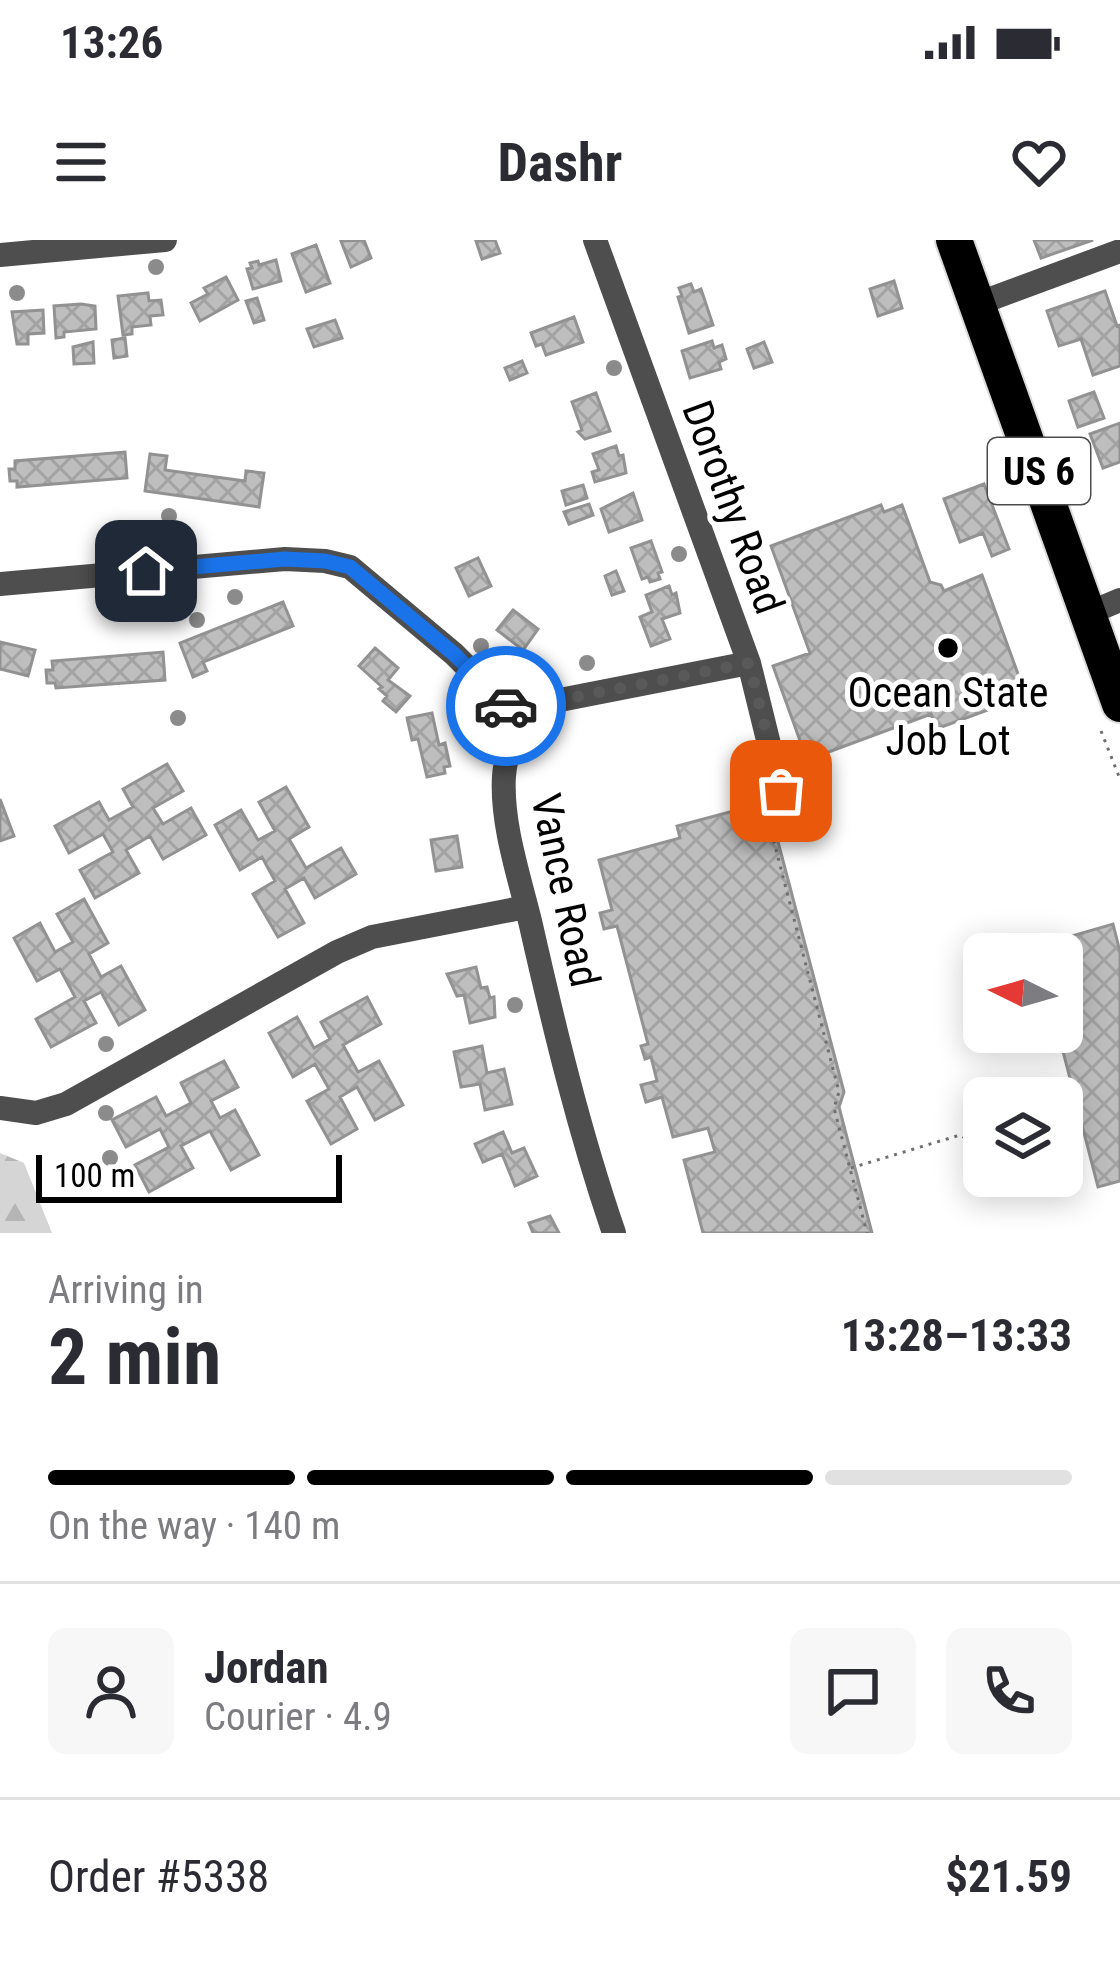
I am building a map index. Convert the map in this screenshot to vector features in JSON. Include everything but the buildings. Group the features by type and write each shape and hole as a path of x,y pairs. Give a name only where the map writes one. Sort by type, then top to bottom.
{"highway":[{"name":"US 6","path":"954,240 1105,606 1110,717"}],"street":[{"path":"0,255 165,240"},
{"name":"Dorothy Road","path":"595,240 749,663 776,810"},
{"path":"977,304 1120,251"},
{"path":"0,584 285,559 350,567 454,654 523,723 560,700 749,663"},
{"name":"Vance Road","path":"523,723 504,778 508,819 572,1101 614,1233"},
{"path":"0,1108 36,1113 65,1104 320,962 372,938 526,907"}],"path":[{"path":"1110,717 1120,779"},
{"path":"776,810 839,1092 834,1108 866,1233"},
{"path":"850,1168 963,1137"}],"green space":[{"path":"0,1153 24,1163 52,1233 0,1233"}],"way so far":[{"path":"506,706 523,723 560,700 749,663 781,791"}],"place":[{"name":"Ocean State Job Lot","path":"948,648"}],"route":[{"path":"146,571 285,559 350,567 454,654 506,706"}]}
